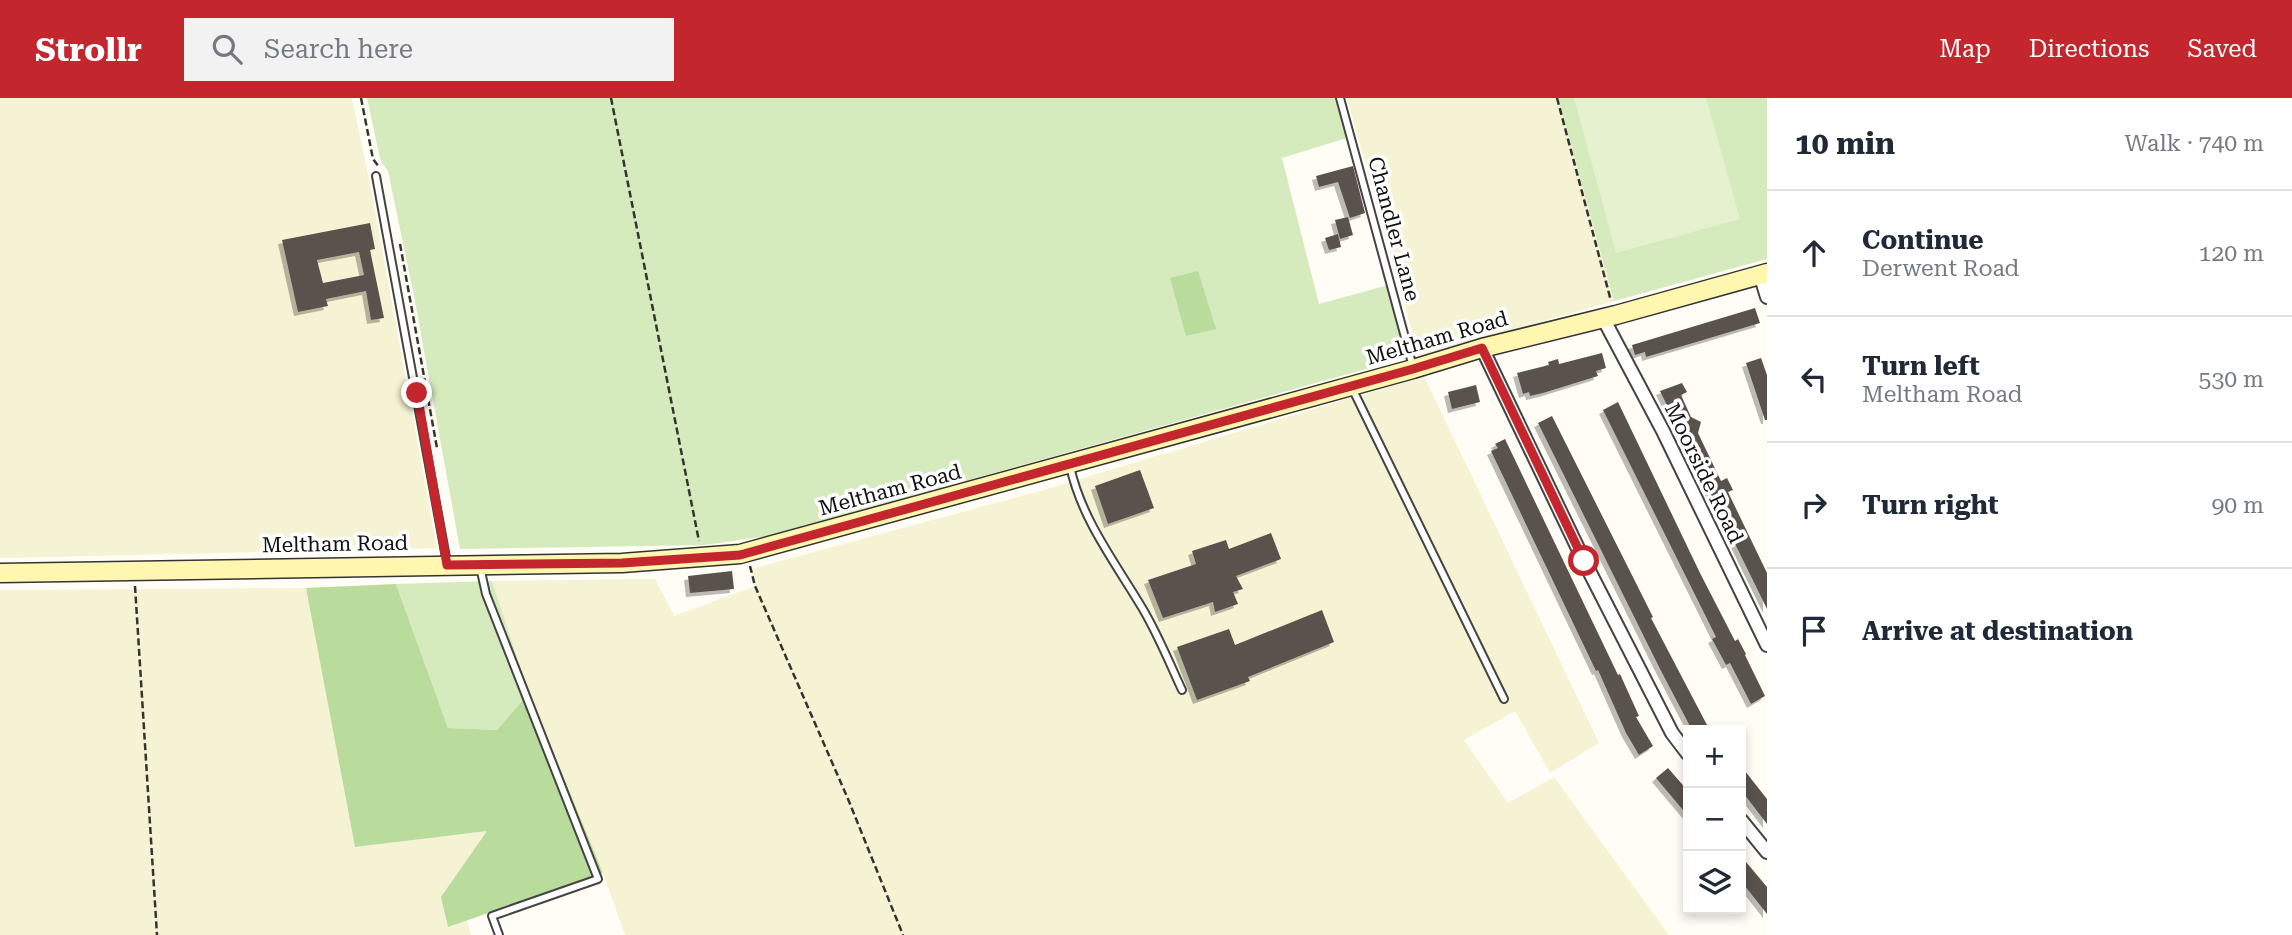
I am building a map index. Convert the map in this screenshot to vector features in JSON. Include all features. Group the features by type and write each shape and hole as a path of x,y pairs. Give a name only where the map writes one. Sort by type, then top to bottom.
{"street":[{"name":"Meltham Road","path":"0,573 622,563 747,553 1482,348 1764,274"},
{"path":"1764,274 1767,297"},
{"name":"Moorside Road","path":"1609,316 1767,645"},
{"path":"1482,348 1590,573 1672,733 1683,747"},
{"path":"1746,826 1767,852"}],"lane":[{"name":"Chandler Lane","path":"1340,98 1413,369"},
{"path":"376,176 447,565"},
{"path":"1351,386 1504,699"},
{"path":"1069,464 1074,488 1103,546 1143,608 1182,690"},
{"path":"479,565 486,594 598,879 492,916 499,935"}],"path":[{"path":"611,98 702,558"},
{"path":"1557,98 1609,316"},
{"path":"747,553 755,586 848,799 903,935"},
{"path":"134,571 156,935"}],"shaded area":[{"path":"0,98 352,98 437,548 0,558"},
{"path":"1347,98 1558,98 1614,301 1419,357"},
{"path":"1424,376 1599,743 1550,773 1515,711 1464,740 1508,803 1554,777 1669,935 625,935 603,873 529,693 492,581 655,579 674,616 755,586 751,569 1033,493"},
{"path":"306,588 355,847 488,830 448,927 467,920 471,935 0,935 0,590"}],"green space":[{"path":"367,98 1336,98 1347,138 1282,158 1319,304 1388,285 1409,357 768,536 705,545 460,549 415,301 388,171 380,159"},
{"path":"1558,98 1767,98 1767,259 1614,301"},
{"path":"1574,98 1706,98 1740,219 1616,253"},
{"path":"1198,271 1216,329 1186,336 1170,278"},
{"path":"492,581 529,693 497,730 448,728 396,584"},
{"path":"396,584 448,728 497,730 529,693 603,873 448,927 441,897 487,831 355,847 306,588"}],"building":[{"path":"1353,166 1365,213 1350,218 1338,182 1319,187 1316,176"},
{"path":"1348,217 1353,235 1340,239 1335,220"},
{"path":"370,223 375,249 370,250 384,318 371,320 366,291 326,299 328,306 298,312 282,240","holes":["359,252 364,275 323,283 317,260"]},
{"path":"1338,234 1341,247 1329,250 1325,238"},
{"path":"1755,308 1760,323 1646,357 1645,352 1635,355 1632,345"},
{"path":"1602,353 1606,368 1596,371 1598,376 1543,393 1530,396 1529,392 1523,394 1517,373 1549,365 1548,362 1558,359 1559,364"},
{"path":"1761,358 1767,375 1767,420 1746,363"},
{"path":"1682,383 1687,392 1681,395 1691,417 1701,422 1698,433 1721,481 1727,478 1733,490 1728,492 1767,573 1767,609 1660,391"},
{"path":"1476,385 1480,402 1452,409 1448,392"},
{"path":"1618,402 1700,573 1735,641 1738,639 1746,654 1765,696 1751,704 1730,663 1726,665 1712,639 1716,637 1603,410"},
{"path":"1552,416 1707,725 1689,725 1538,423"},
{"path":"1505,439 1618,675 1620,674 1639,716 1636,717 1653,746 1639,755 1491,451 1498,448 1495,444"},
{"path":"1140,470 1154,508 1108,524 1095,486"},
{"path":"1271,533 1281,559 1236,576 1243,589 1233,592 1238,604 1215,612 1213,602 1163,618 1148,580 1196,564 1192,551 1226,540 1229,549"},
{"path":"732,571 734,589 690,593 688,576"},
{"path":"1322,610 1334,642 1248,677 1250,681 1197,700 1177,647 1229,629 1235,645"},
{"path":"1668,768 1683,785 1683,810 1656,778"},
{"path":"1746,772 1767,799 1767,824 1746,797"},
{"path":"1746,862 1767,887 1767,914 1746,887"}],"route":[{"path":"417,393 447,565 622,563 740,555 1482,348 1584,561"}]}
